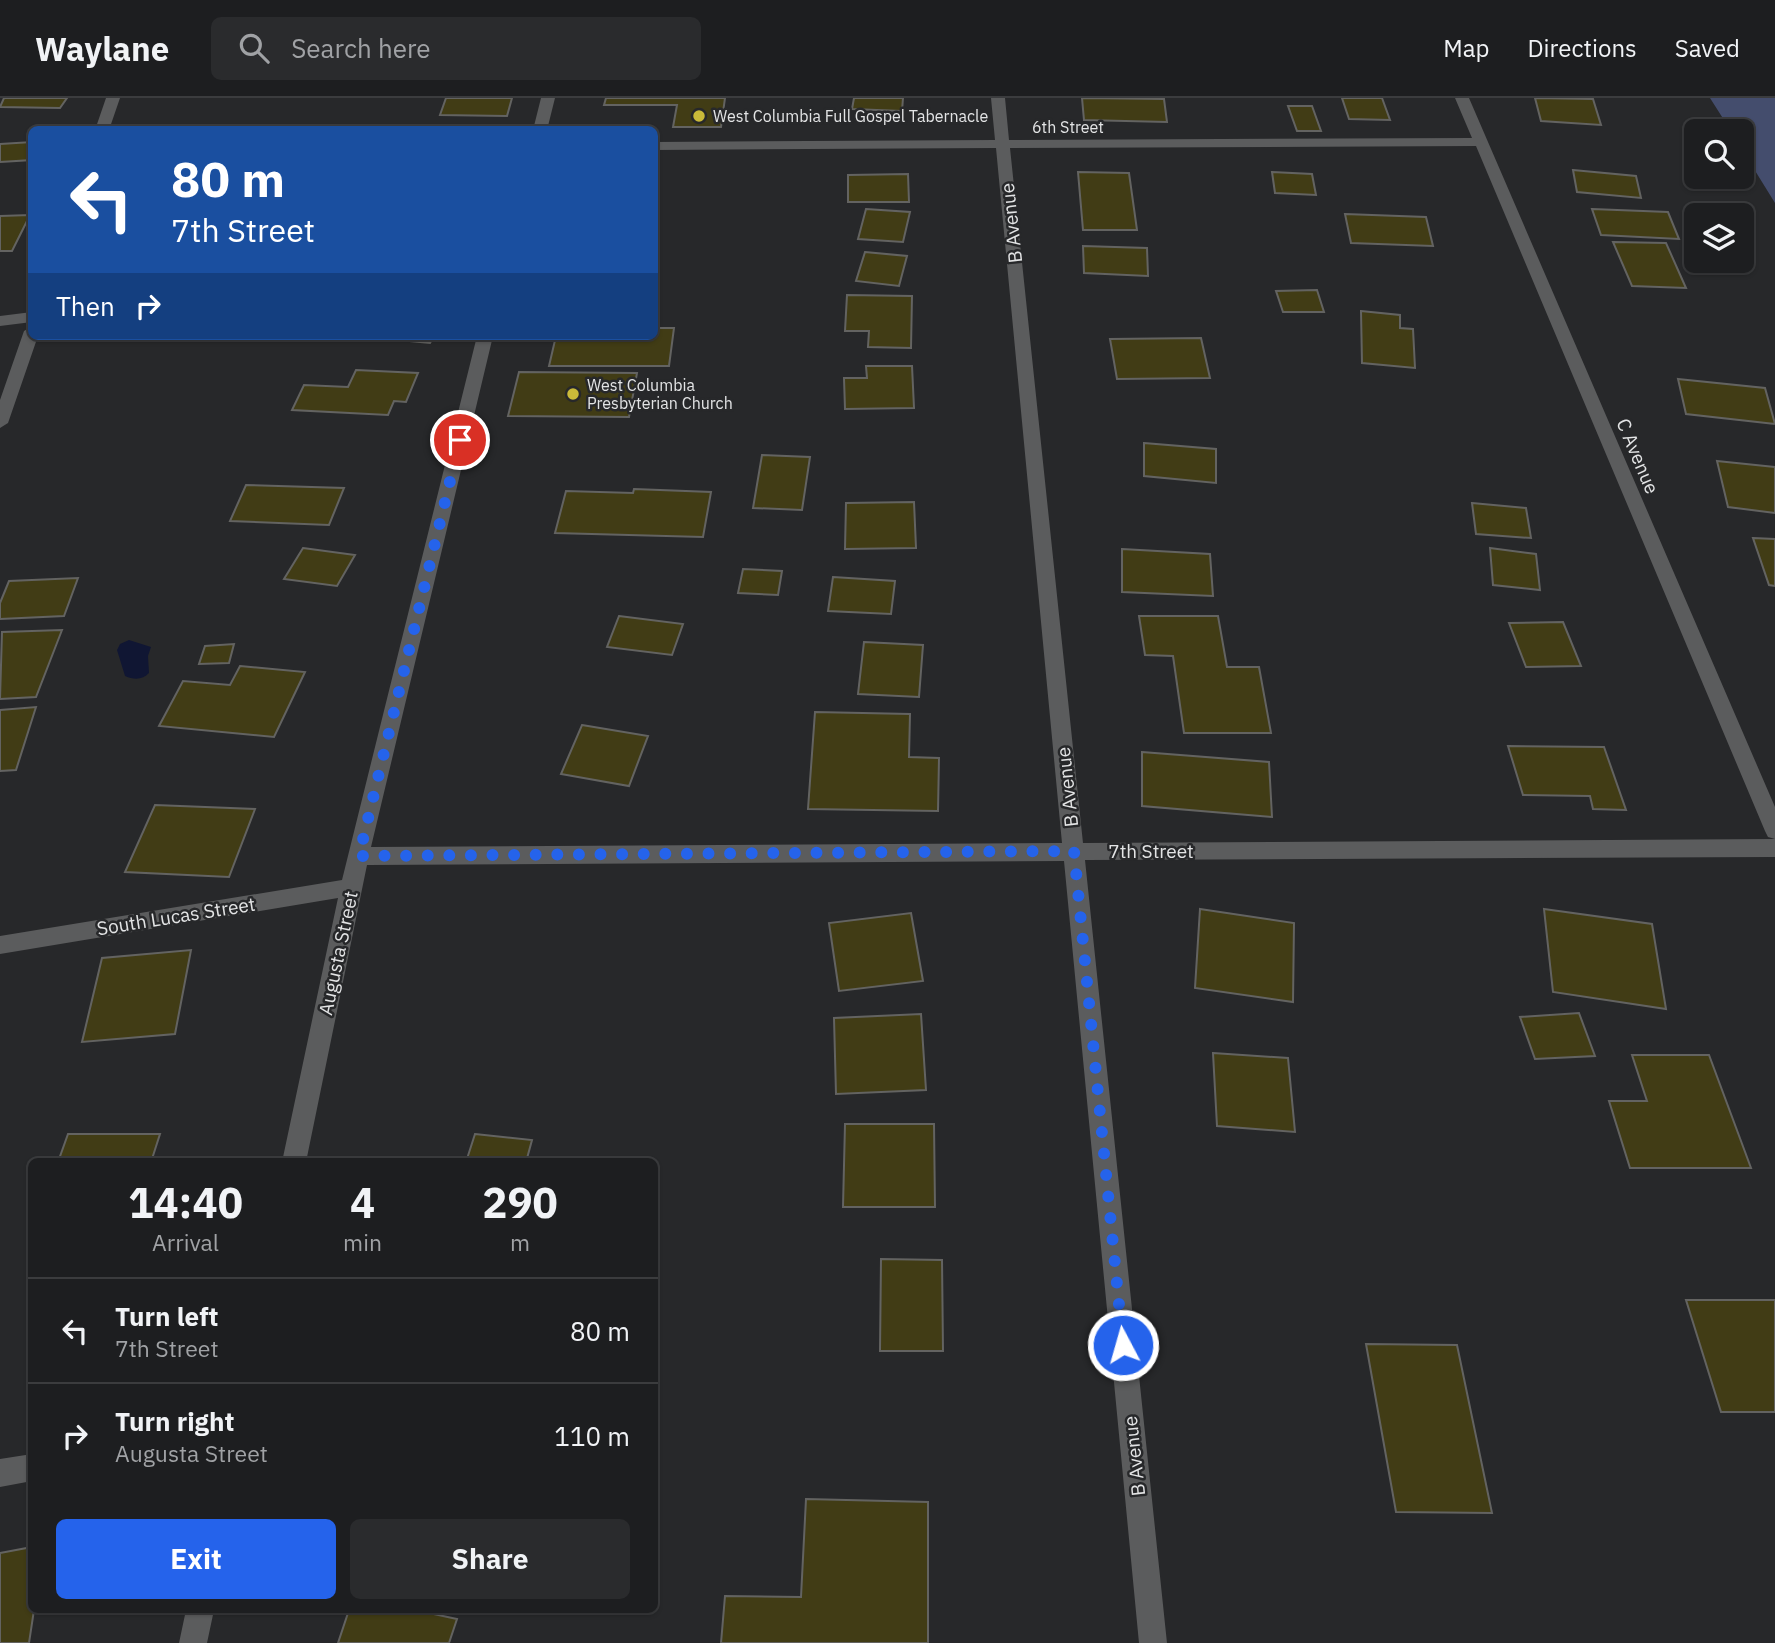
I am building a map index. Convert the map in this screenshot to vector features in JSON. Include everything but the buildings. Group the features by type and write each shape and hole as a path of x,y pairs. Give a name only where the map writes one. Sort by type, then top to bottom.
{"street":[{"path":"103,126 113,98"},
{"path":"541,126 548,98"},
{"name":"B Avenue","path":"998,98 1153,1643"},
{"name":"C Avenue","path":"1462,98 1775,831"},
{"name":"6th Street","path":"658,146 1482,142"},
{"path":"0,321 28,318"},
{"path":"0,423 29,340"},
{"name":"Augusta Street","path":"295,1158 351,887 484,340"},
{"name":"7th Street","path":"359,856 1775,848"},
{"name":"South Lucas Street","path":"0,945 351,887"},
{"path":"0,1474 28,1469"},
{"path":"193,1643 199,1613"}],"shaded area":[{"path":"1710,98 1775,98 1775,203 1754,169 1754,119 1723,119"},
{"path":"129,640 151,647 148,656 149,673 141,678 125,676 117,650 120,644"}],"place":[{"name":"West Columbia Full Gospel Tabernacle","path":"699,116"},
{"name":"West Columbia Presbyterian Church","path":"573,394"}],"route":[{"path":"460,440 359,856 1074,851 1123,1345"}]}
